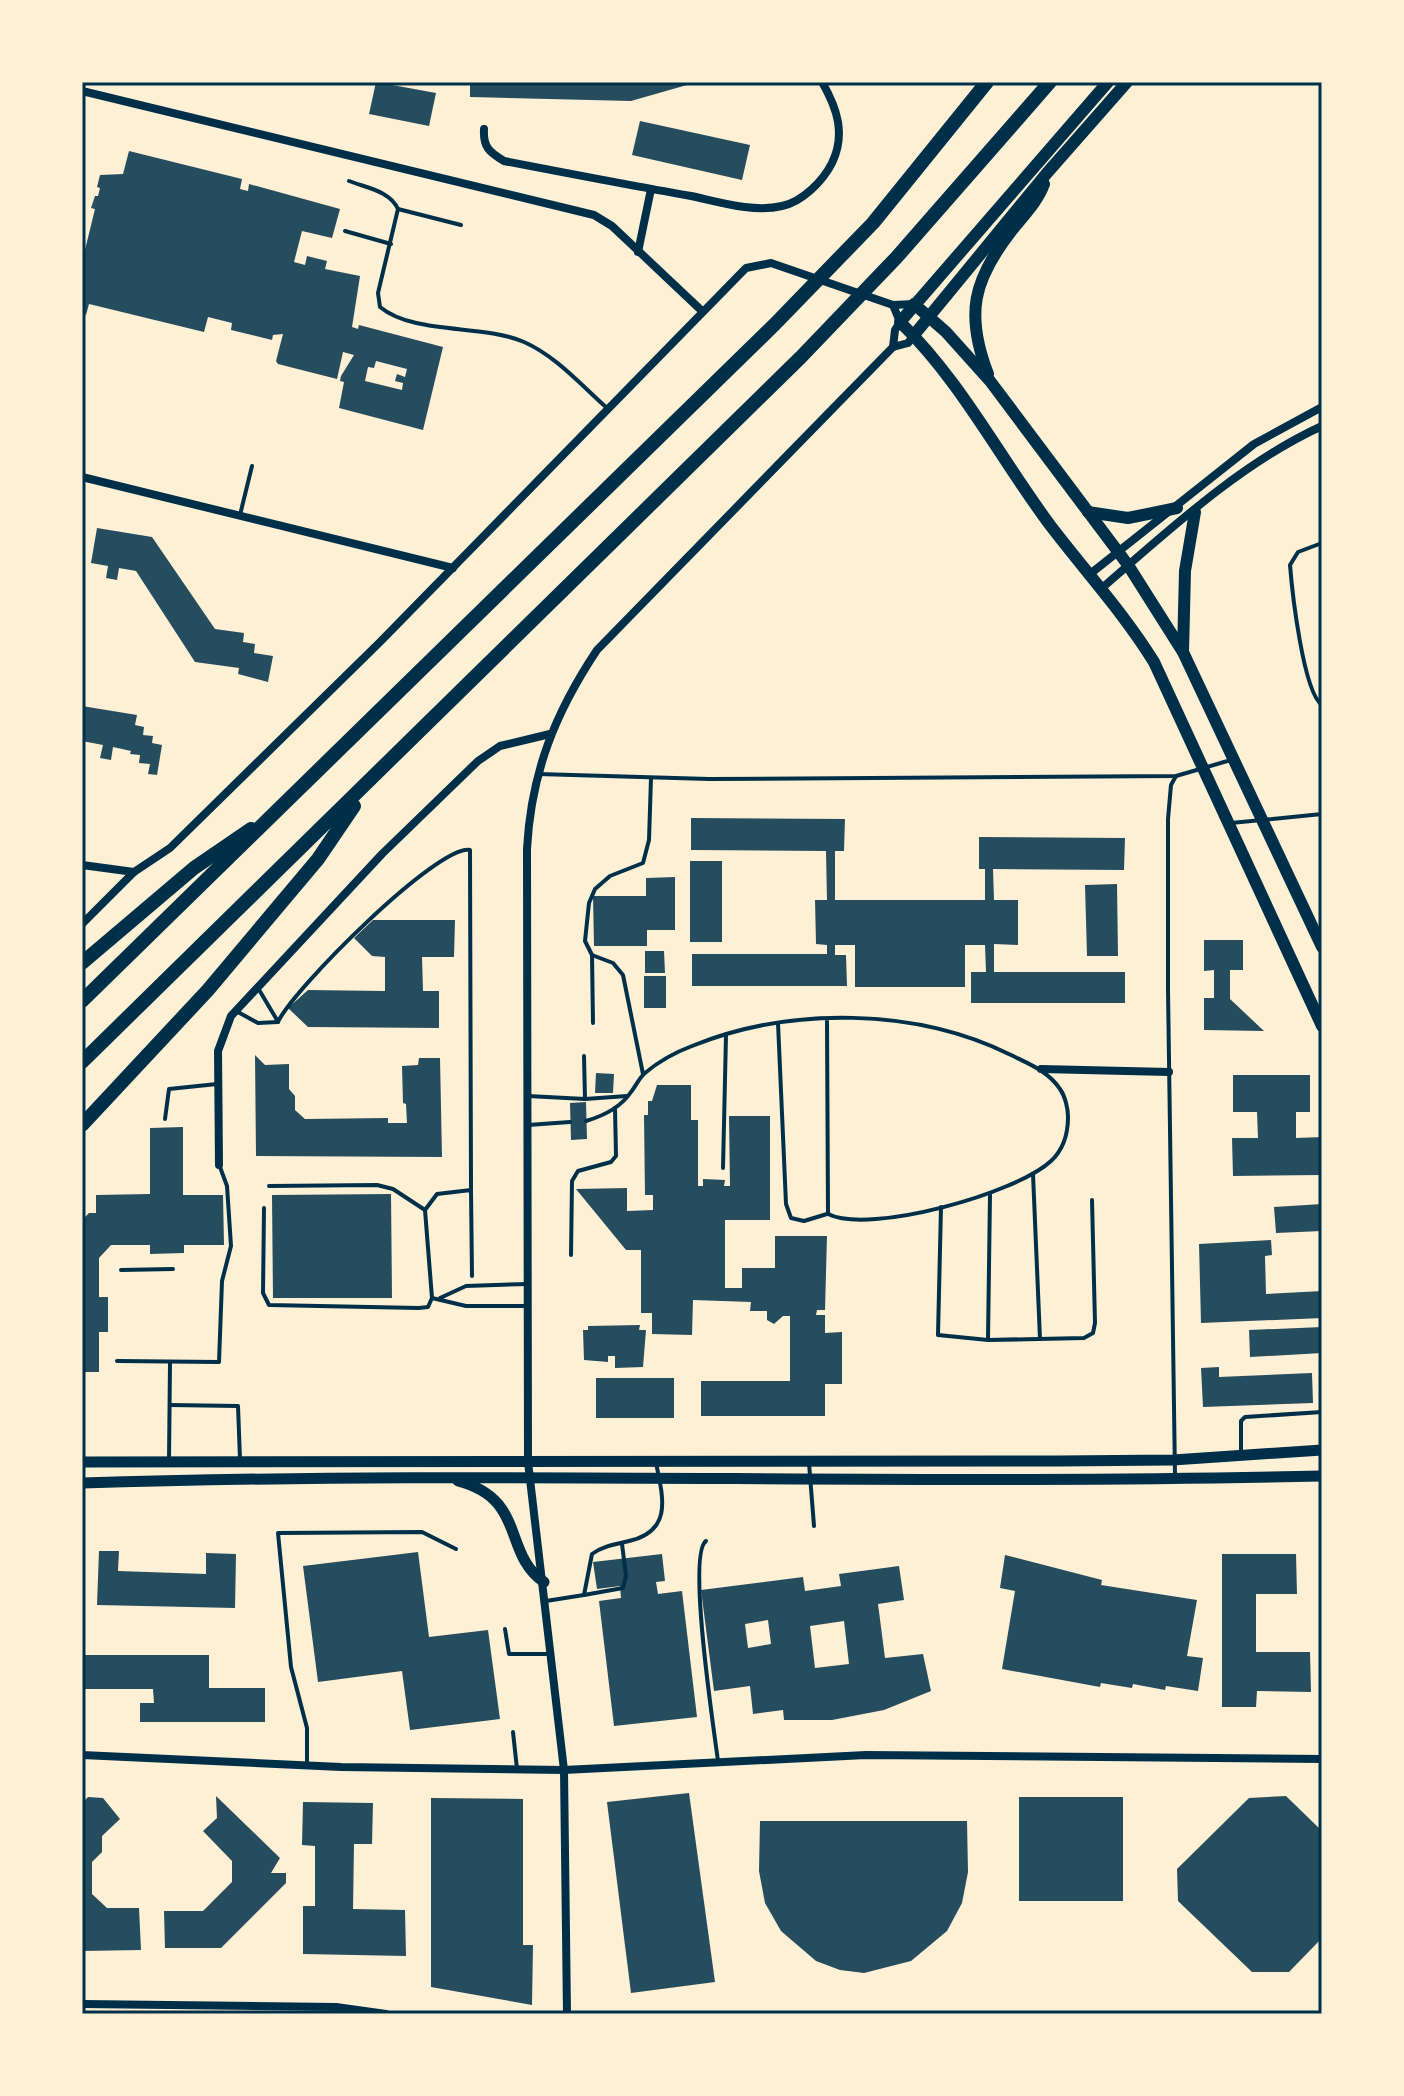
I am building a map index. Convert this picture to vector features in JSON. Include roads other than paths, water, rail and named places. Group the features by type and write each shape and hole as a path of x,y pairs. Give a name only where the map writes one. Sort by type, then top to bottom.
{"highway":[{"path":"82,1062 801,357 896,258 1050,82"},
{"path":"82,1001 797,302 873,223 982,85"},
{"path":"82,1125 208,990 318,859 364,788"},
{"path":"82,963 194,868 275,815"}],"main road":[{"path":"1108,82 900,322 932,356 1050,525 1127,618 1154,662 1231,823 1322,1026"},
{"path":"914,335 1047,173 1127,82"},
{"path":"990,381 977,343 973,318 980,280 995,251 1044,187 1047,173"},
{"path":"914,304 990,381 1128,565 1183,652 1322,947"},
{"path":"1088,512 1128,518 1177,508"},
{"path":"1183,652 1184,585 1195,512"},
{"path":"82,1462 1173,1460 1322,1450"},
{"path":"82,1483 322,1476 659,1479 1322,1476"},
{"path":"444,1478 491,1495 505,1512 534,1573 544,1582"}],"street":[{"path":"484,129 483,142 488,151 504,161 764,208 782,207 800,200 830,166 840,131 834,102 822,82"},
{"path":"82,91 584,212 612,226 702,311"},
{"path":"638,252 651,189"},
{"path":"82,924 134,872 156,859 192,827 453,568 746,268 771,263 889,303 914,304"},
{"path":"889,303 900,322 895,330 893,347"},
{"path":"567,2014 564,1770 528,1462 527,849 536,774 564,703 597,650 893,347 908,343 914,335"},
{"path":"1090,574 1177,508 1225,466 1282,426 1322,407"},
{"path":"1102,588 1235,477 1278,447 1322,426"},
{"path":"1225,466 1235,477"},
{"path":"82,477 453,568"},
{"path":"219,1165 217,1084 220,1039 236,1011 382,854 478,761 500,746 550,734"},
{"path":"82,865 134,872"},
{"path":"1041,1069 1169,1072"},
{"path":"82,1755 307,1765 564,1770 866,1755 1322,1759"},
{"path":"82,2004 336,2007 386,2014"}],"lane":[{"path":"349,181 385,194 394,200 398,209 378,293 380,307 385,311 523,342 546,354 609,410"},
{"path":"398,209 461,225"},
{"path":"345,231 391,244"},
{"path":"240,517 252,466"},
{"path":"1322,543 1298,552 1290,565 1309,681 1316,701 1322,705"},
{"path":"536,774 651,778 1176,776 1233,759"},
{"path":"1175,1478 1168,819 1171,785 1176,776"},
{"path":"593,1023 592,955 585,941 589,903 595,889 610,876 643,863 648,854 651,778"},
{"path":"1231,823 1322,814"},
{"path":"278,1022 291,1000 386,902 453,853 470,850 472,1276"},
{"path":"592,955 613,963 623,975 643,1074"},
{"path":"258,988 278,1022"},
{"path":"236,1011 258,1023 278,1022"},
{"path":"586,1121 615,1108 629,1096 643,1074 692,1046 778,1023 865,1018 919,1024 971,1038 1041,1069 1061,1090 1068,1110 1068,1131 1063,1146 1052,1161 1033,1174 990,1194 941,1207 848,1220 828,1214 804,1221 791,1218 786,1204 778,1023"},
{"path":"827,1021 828,1214"},
{"path":"723,1168 726,1035"},
{"path":"584,1056 585,1099"},
{"path":"165,1119 169,1089 217,1084"},
{"path":"528,1096 585,1099 629,1096"},
{"path":"571,1255 572,1181 578,1171 611,1162 616,1156 615,1108"},
{"path":"528,1125 570,1122"},
{"path":"117,1361 219,1362 222,1281 231,1246 227,1186 219,1165"},
{"path":"1033,1174 1040,1339"},
{"path":"269,1186 377,1185 393,1189 425,1210"},
{"path":"264,1208 263,1293 269,1305 419,1308 428,1307 432,1298 425,1210 437,1194 471,1190"},
{"path":"988,1340 990,1194"},
{"path":"941,1207 936,1330 944,1339 1084,1338 1093,1333 1092,1200"},
{"path":"121,1270 173,1269"},
{"path":"432,1298 440,1298 466,1286 528,1284"},
{"path":"440,1298 449,1304 466,1306 528,1306"},
{"path":"169,1463 170,1362"},
{"path":"170,1405 238,1406 240,1463"},
{"path":"1241,1455 1242,1418 1322,1412"},
{"path":"584,1595 592,1554 643,1538 654,1530 663,1511 655,1463"},
{"path":"809,1463 814,1526"},
{"path":"307,1765 307,1728 291,1667 278,1533 422,1532 456,1549"},
{"path":"706,1541 699,1548 698,1584 718,1761"},
{"path":"546,1601 623,1588 626,1576 622,1543"},
{"path":"505,1629 509,1654 552,1653"},
{"path":"513,1732 517,1769"}]}
